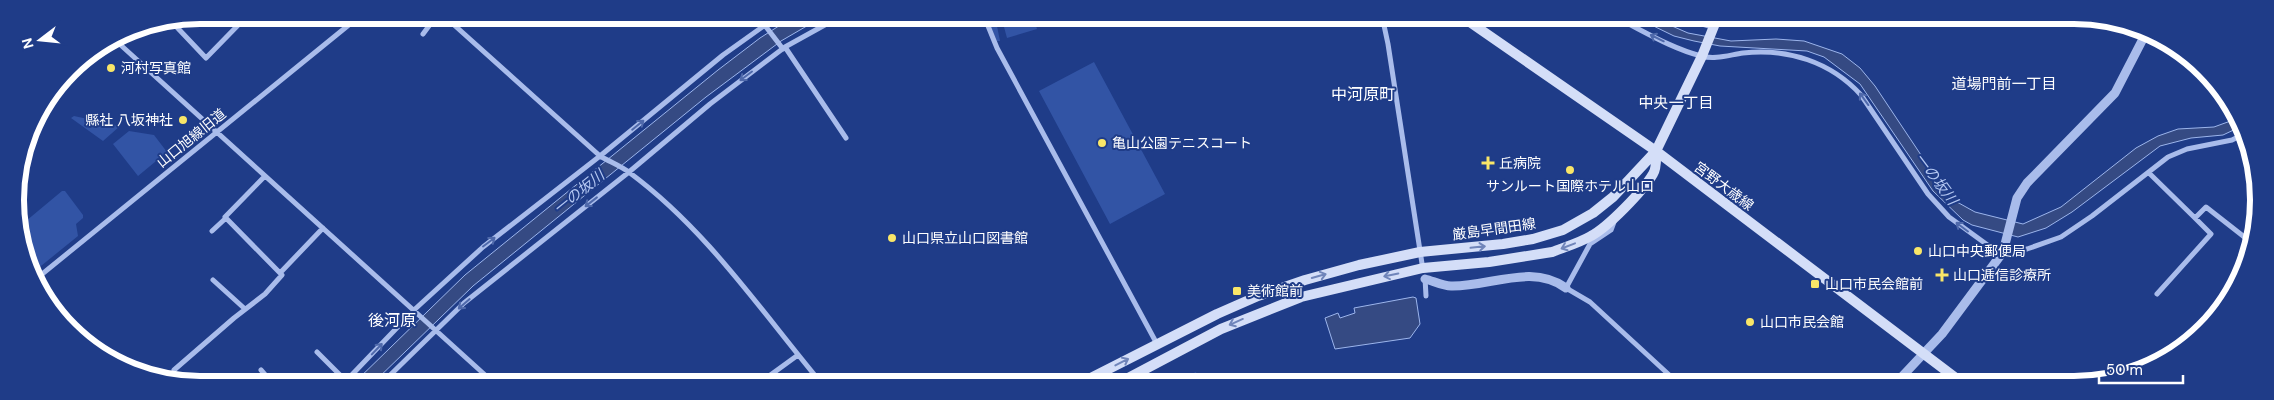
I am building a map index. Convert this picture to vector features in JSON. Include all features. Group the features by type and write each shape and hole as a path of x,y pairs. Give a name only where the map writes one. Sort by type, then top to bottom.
{"main road":[{"name":"宮野大歳線","path":"1473,24 1656,151 1955,376"},
{"path":"1132,376 1221,329 1301,297 1340,286 1552,252 1591,236 1617,214 1654,172 1656,151 1702,56 1715,24"},
{"name":"厳島早間田線","path":"1095,376 1217,314 1258,296 1359,265 1420,252 1503,244 1533,239 1563,230 1593,213 1613,197 1656,151"}],"street":[{"path":"175,25 206,58 239,24"},
{"name":"山口旭線旧道","path":"41,275 350,24"},
{"path":"423,34 430,24"},
{"path":"453,24 603,158 629,172 694,230 733,273 815,376"},
{"path":"350,376 483,247 603,158 768,24"},
{"path":"388,376 433,328 629,172 710,104 782,47 826,24"},
{"path":"988,24 998,48 1158,345"},
{"path":"1384,24 1426,296"},
{"path":"1638,24 1670,44 1702,56 1718,58 1744,53 1771,53 1803,57 1829,68 1848,81 1861,95 1928,194 1949,217 1993,249 2027,249 2062,237 2168,157 2187,149 2232,140 2238,137"},
{"path":"1700,24 1714,27"},
{"path":"766,26 846,138"},
{"path":"1902,376 1942,334 2005,248 2017,198 2027,183 2115,93 2143,38"},
{"path":"119,44 486,376"},
{"path":"2148,172 2211,234 2157,294"},
{"path":"212,230 226,218 265,176"},
{"path":"2195,218 2206,208 2246,238"},
{"path":"1566,288 1590,244 1611,230 1617,214"},
{"path":"226,218 280,273"},
{"path":"174,370 264,294 282,275 280,273 323,228"},
{"path":"1424,274 1450,286 1534,275 1555,280 1590,302 1669,376"},
{"path":"213,280 245,309"},
{"path":"317,352 339,376"},
{"path":"769,376 798,355"},
{"path":"262,370 267,376"}],"shaded area":[{"path":"990,24 997,24 1000,41 997,41"},
{"path":"1003,24 1035,24 1037,29 1007,38"},
{"name":"亀山公園テニスコート","path":"1094,62 1165,194 1110,224 1039,91"},
{"path":"74,116 120,126 103,141 71,118"},
{"path":"129,131 154,135 167,152 138,176 113,144"},
{"path":"62,191 65,191 83,215 83,218 76,224 78,236 38,269 25,222"},
{"path":"1196,372 1197,376 1188,376"}],"water":[{"name":"一の坂川","path":"782,24 810,24 781,41 706,97 473,286 380,376 361,376 465,275 760,38"},
{"name":"一の坂川","path":"1649,24 1667,24 1688,33 1731,41 1776,39 1804,41 1842,54 1860,68 1875,86 1921,155 1957,202 1975,212 2023,224 2061,207 2136,148 2158,136 2178,129 2214,127 2231,121 2235,129 2223,135 2191,138 2160,146 2072,212 2046,228 2018,237 1972,225 1963,220 1933,191 1860,84 1824,57 1807,51 1720,46 1674,36"},
{"path":"1416,298 1420,324 1410,338 1335,349 1325,318 1338,313 1340,318 1355,313 1354,308"}],"place":[{"name":"河村写真館","path":"111,68"},
{"name":"縣社 八坂神社","path":"183,120"},
{"name":"亀山公園テニスコート","path":"1102,143"},
{"name":"丘病院","path":"1488,163"},
{"name":"サンルート国際ホテル山口","path":"1570,170"},
{"name":"山口県立山口図書館","path":"892,238"},
{"name":"山口中央郵便局","path":"1918,251"},
{"name":"山口逓信診療所","path":"1942,275"},
{"name":"山口市民会館前","path":"1815,284"},
{"name":"美術館前","path":"1237,291"},
{"name":"山口市民会館","path":"1750,322"}],"district":[{"name":"道場門前一丁目","path":"2004,84"},
{"name":"中河原町","path":"1363,94"},
{"name":"中央一丁目","path":"1676,103"},
{"name":"後河原","path":"392,320"}]}
